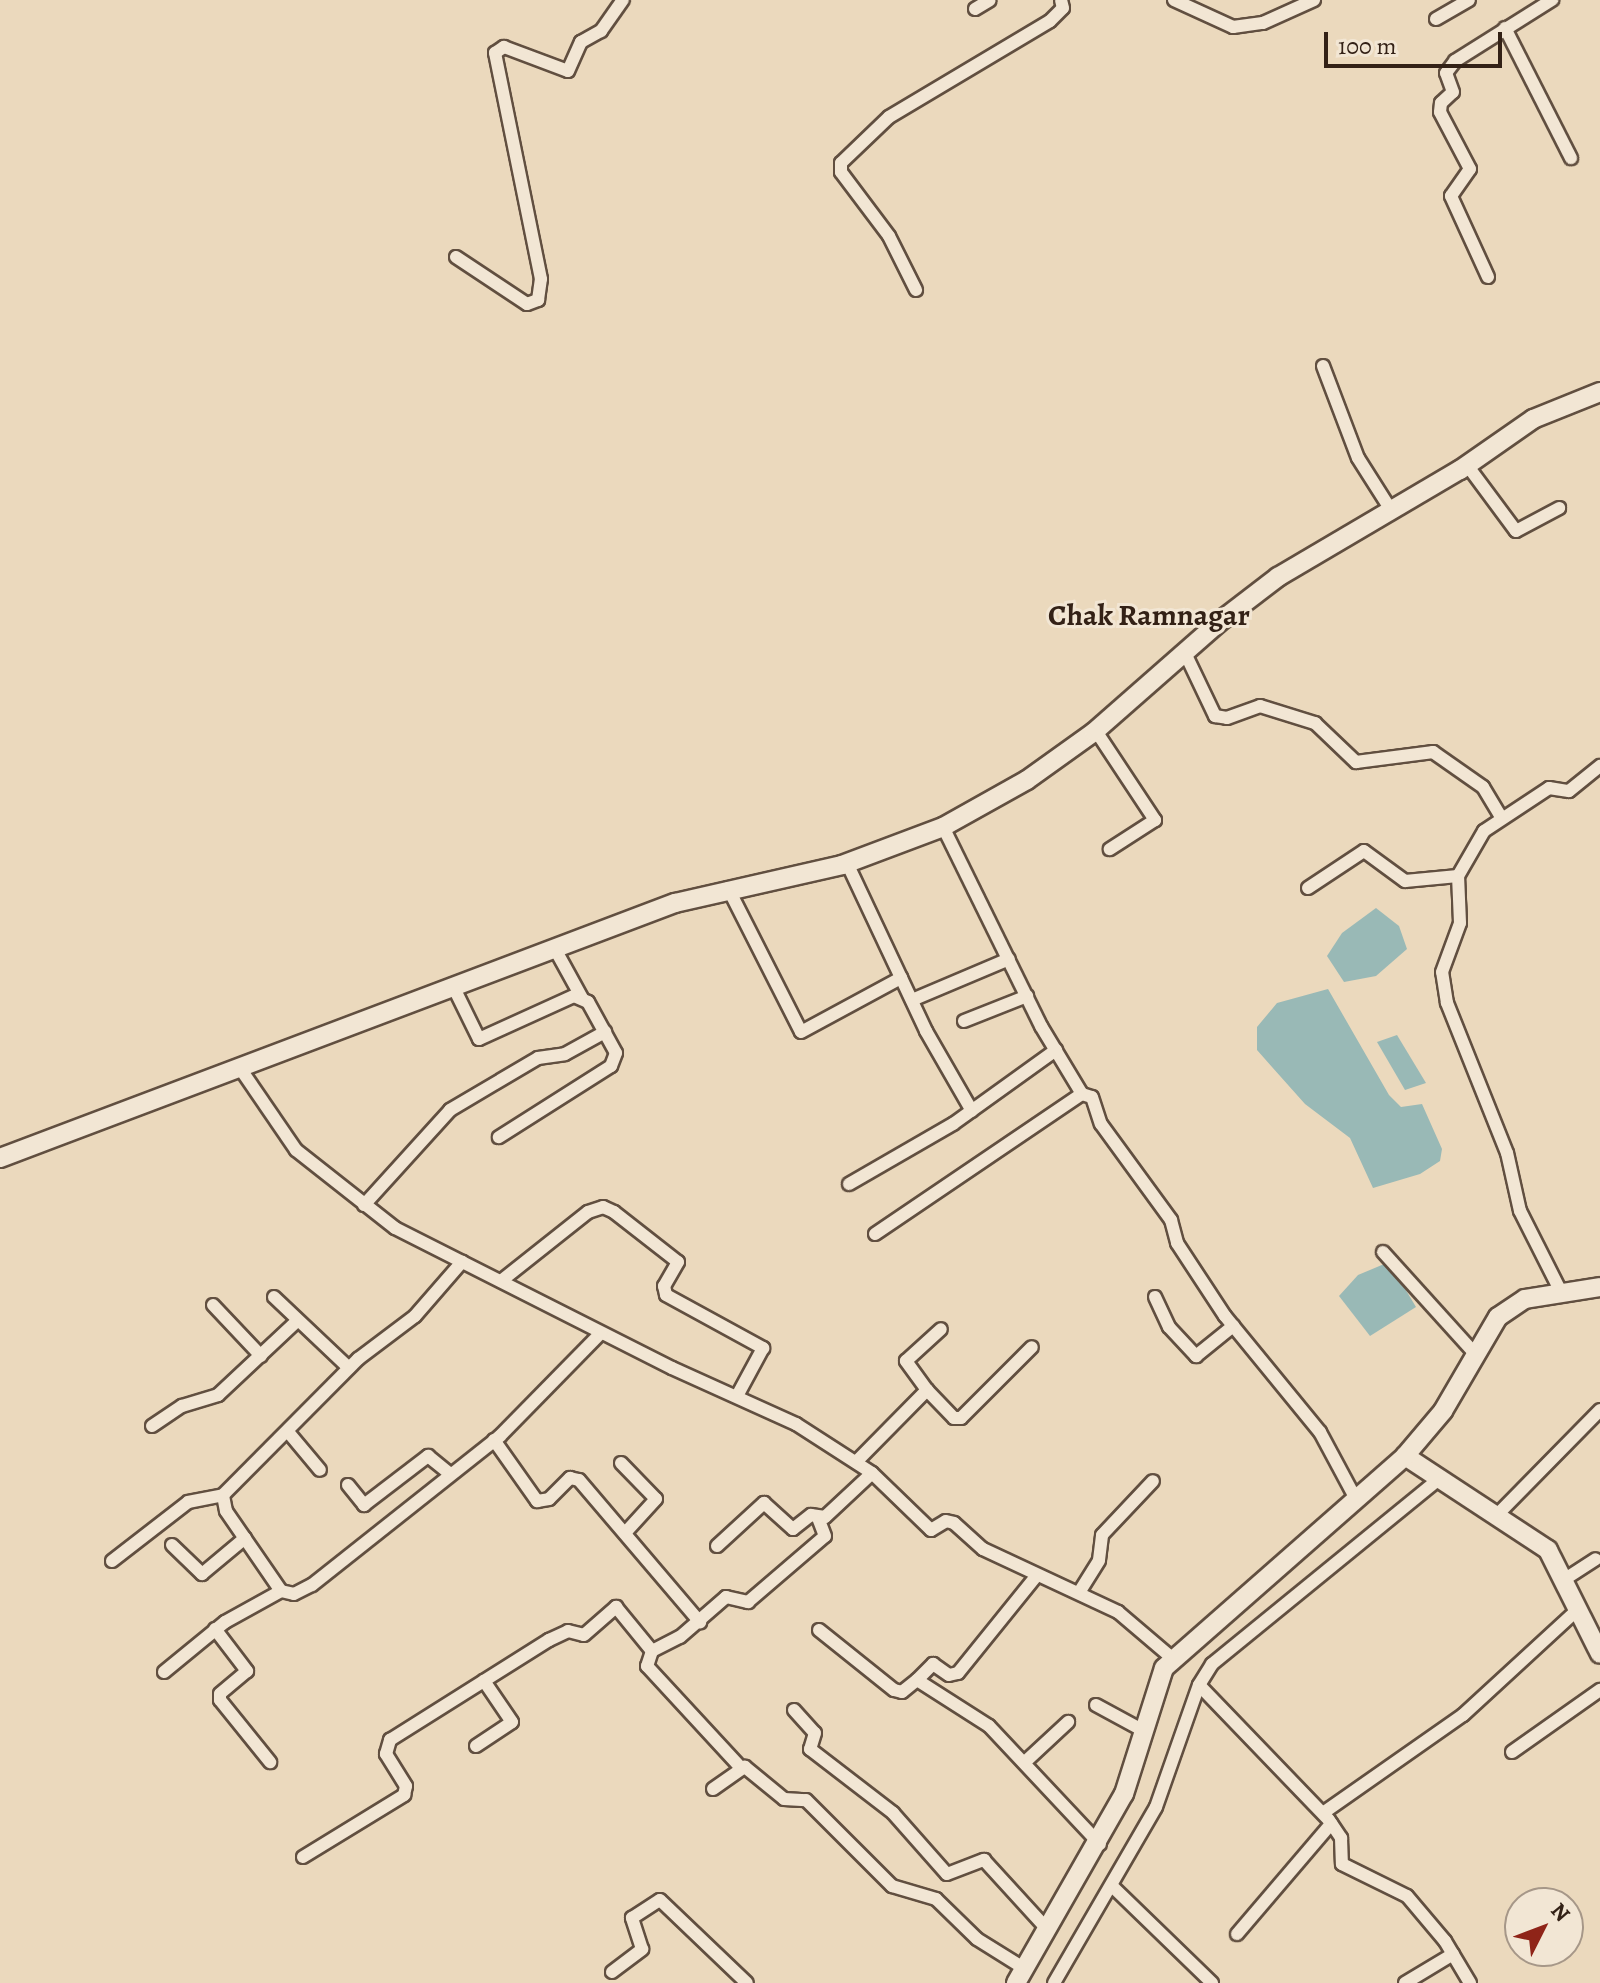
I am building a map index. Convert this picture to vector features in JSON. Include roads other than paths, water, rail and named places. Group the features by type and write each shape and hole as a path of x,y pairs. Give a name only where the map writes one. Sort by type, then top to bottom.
{"street":[{"path":"456,257 527,304 538,300 541,279 495,53 509,48 568,71 581,42 601,31 623,0"},
{"path":"975,9 990,0"},
{"path":"916,290 889,236 841,172 841,163 889,117 1050,21 1063,8 1061,0"},
{"path":"1174,0 1233,27 1263,23 1314,0"},
{"path":"1436,19 1469,0"},
{"path":"1488,277 1453,202 1453,189 1470,169 1439,108 1453,92 1448,69 1505,28 1552,0"},
{"path":"1505,28 1571,158"},
{"path":"1323,366 1358,458 1391,510"},
{"path":"0,1158 453,986 728,888 847,863 943,827 1027,780 1096,731 1254,593 1467,465 1533,419 1600,392"},
{"path":"1467,465 1516,531 1559,508"},
{"path":"1185,653 1215,716 1227,718 1260,706 1315,723 1356,762 1433,752 1483,787 1501,817"},
{"path":"1096,731 1155,820 1110,849"},
{"path":"1561,1292 1520,1211 1503,1141 1442,986 1460,923 1458,876 1478,841 1501,817 1552,787 1569,791 1600,766"},
{"path":"943,827 1027,996 1082,1094 1092,1097 1101,1124 1164,1209 1177,1243 1233,1326 1320,1432 1356,1499"},
{"path":"1308,888 1364,851 1405,881 1458,876"},
{"path":"847,863 912,1000 972,1111"},
{"path":"728,888 801,1032 901,978"},
{"path":"499,1137 611,1066 616,1053 555,949"},
{"path":"912,1000 1009,959"},
{"path":"453,986 482,1040 568,997 582,998"},
{"path":"964,1021 1027,996"},
{"path":"364,1205 450,1110 538,1058 565,1054 605,1032"},
{"path":"849,1184 972,1111 1056,1050"},
{"path":"240,1068 296,1150 364,1205 462,1262 601,1333 737,1396 857,1461 931,1530 946,1521 954,1523 983,1549 1037,1575 1080,1591 1140,1627 1172,1658"},
{"path":"875,1234 1082,1094"},
{"path":"501,1281 588,1212 603,1207 678,1262 664,1286 666,1295 763,1348 737,1396"},
{"path":"1383,1252 1476,1355"},
{"path":"112,1561 188,1502 223,1495 289,1433 349,1368 415,1316 462,1262"},
{"path":"1054,1983 1113,1887 1156,1807 1199,1685 1219,1658 1421,1468 1436,1422 1487,1332 1512,1306 1561,1292 1600,1287"},
{"path":"274,1297 349,1368"},
{"path":"1155,1297 1169,1327 1196,1356 1233,1326"},
{"path":"213,1305 261,1356"},
{"path":"152,1426 182,1406 218,1395 297,1321"},
{"path":"941,1329 906,1361 927,1390 959,1420 1032,1347"},
{"path":"223,1495 226,1511 281,1591 294,1594 312,1585 494,1440 601,1333"},
{"path":"857,1461 927,1390"},
{"path":"1495,1517 1600,1410"},
{"path":"289,1433 320,1470"},
{"path":"494,1440 531,1498 544,1501 575,1478 700,1622"},
{"path":"348,1485 364,1505 428,1456 450,1474"},
{"path":"621,1463 656,1499 625,1533"},
{"path":"717,1546 764,1503 793,1529 811,1515 818,1518 826,1533 820,1542 748,1602 729,1596 700,1622 652,1651 647,1666 741,1768 784,1799 814,1805 892,1886 936,1899 1020,1976 1100,1844 1124,1794 1158,1681 1172,1658 1356,1499 1421,1468"},
{"path":"1421,1468 1548,1550 1575,1612 1600,1654"},
{"path":"818,1518 872,1473"},
{"path":"1080,1591 1099,1560 1102,1535 1153,1481"},
{"path":"172,1545 202,1574 245,1538"},
{"path":"1562,1581 1596,1559"},
{"path":"819,1630 894,1690 902,1692 933,1664 949,1675 958,1673 1037,1575"},
{"path":"164,1672 215,1629 281,1591"},
{"path":"303,1857 404,1795 406,1786 386,1754 386,1745 568,1631 584,1635 616,1607 652,1651"},
{"path":"1323,1813 1479,1702 1575,1612"},
{"path":"215,1629 247,1671 220,1694 220,1700 270,1762"},
{"path":"917,1680 989,1726 1100,1844"},
{"path":"476,1746 512,1722 484,1681"},
{"path":"1199,1685 1323,1813 1341,1838 1342,1864 1407,1896 1453,1954 1470,1983"},
{"path":"1512,1752 1600,1690"},
{"path":"1096,1705 1144,1731"},
{"path":"794,1710 815,1733 810,1749 893,1813 947,1874 984,1860 1048,1930"},
{"path":"1025,1762 1068,1722"},
{"path":"713,1789 741,1768"},
{"path":"1237,1934 1331,1824"},
{"path":"1113,1887 1212,1983"},
{"path":"612,1972 642,1949 632,1918 660,1900 747,1983"},
{"path":"1405,1983 1453,1954"}],"water":[{"path":"1376,908 1399,926 1407,949 1376,976 1344,982 1327,956 1342,933"},
{"path":"1328,989 1389,1095 1401,1107 1422,1104 1442,1149 1440,1161 1420,1174 1373,1188 1350,1138 1305,1104 1257,1050 1257,1027 1277,1003"},
{"path":"1397,1035 1426,1083 1405,1090 1377,1042"},
{"path":"1389,1262 1416,1307 1370,1336 1339,1296 1358,1275"}],"district":[{"name":"Chak Ramnagar","path":"1149,615"}]}
